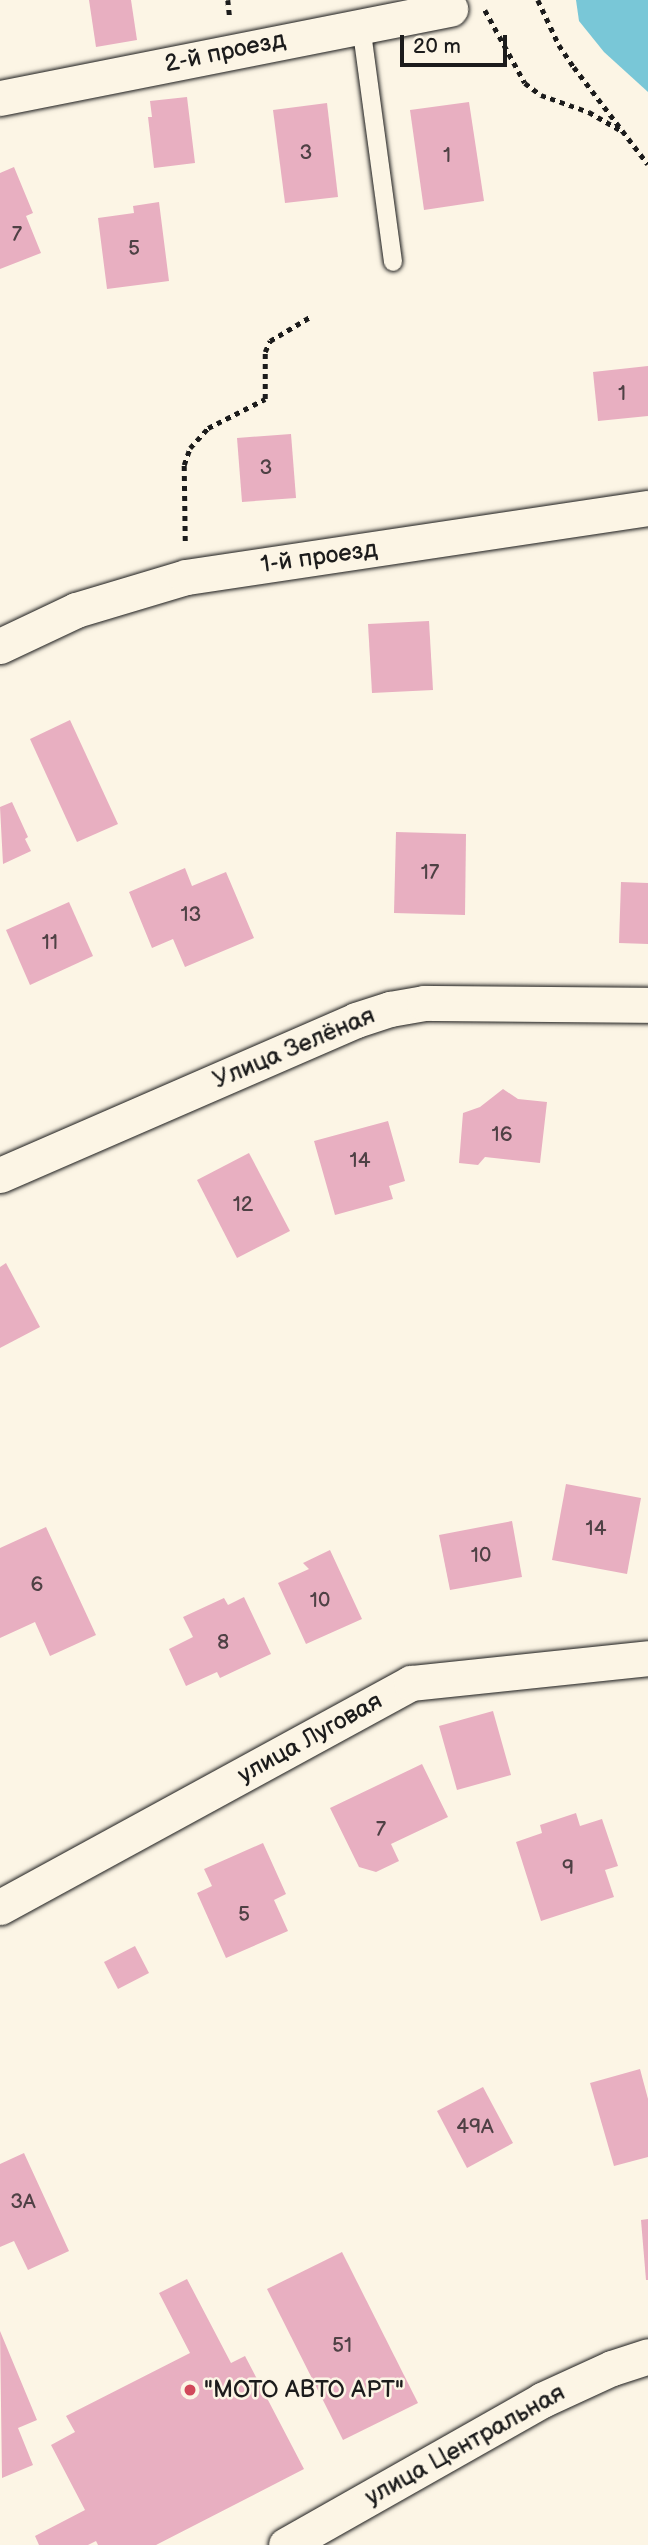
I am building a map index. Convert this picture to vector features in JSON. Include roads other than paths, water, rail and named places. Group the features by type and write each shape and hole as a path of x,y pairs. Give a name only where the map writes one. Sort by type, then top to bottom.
{"street":[{"name":"2-й проезд","path":"0,98 361,25 466,7"},
{"name":"1-й проезд","path":"0,646 76,610 186,577 648,508"},
{"name":"Улица Зелёная","path":"0,1175 344,1025 390,1009 425,1003 648,1005"},
{"name":"улица Луговая","path":"0,1907 411,1683 648,1658"},
{"name":"улица Центральная","path":"286,2545 542,2400 612,2368 648,2356"}],"lane":[{"path":"361,25 393,262"}],"water":[{"path":"576,0 648,0 648,92 604,52 579,21"}],"place":[{"name":"\"МОТО АВТО АРТ\"","path":"190,2390"}]}
